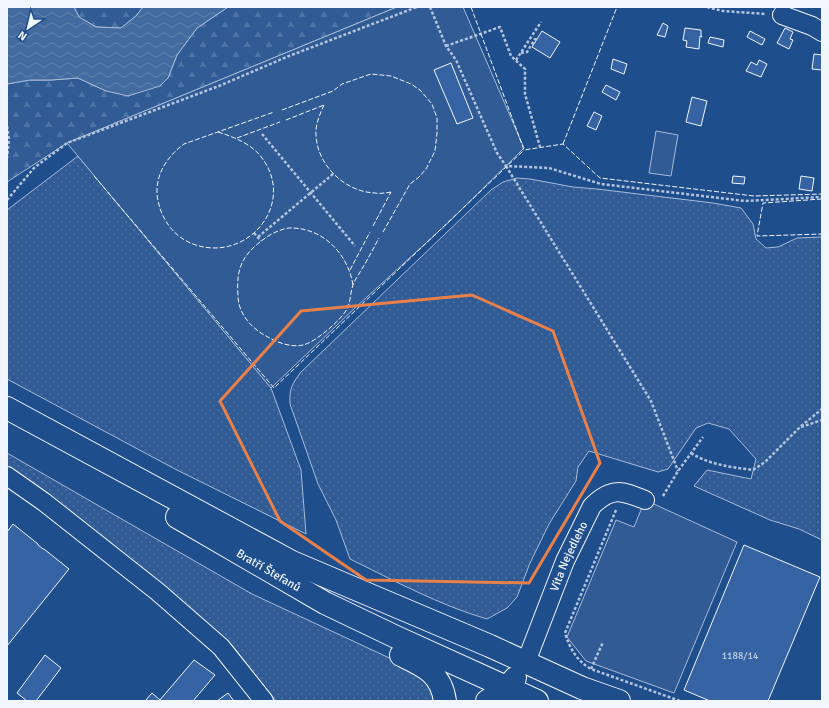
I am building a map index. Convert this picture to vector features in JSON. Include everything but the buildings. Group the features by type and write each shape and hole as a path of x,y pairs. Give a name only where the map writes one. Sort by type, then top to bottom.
{"main road":[{"name":"Bratří Štefanů","path":"7,408 292,562 490,646 582,688 619,701"},
{"name":"Bratří Štefanů","path":"7,424 190,524 346,614 507,687 532,700"},
{"path":"302,590 328,613 349,628 426,667 439,682 445,701"},
{"path":"487,701 507,687 517,676 526,662"},
{"path":"526,662 530,675 532,700"}],"street":[{"path":"782,16 812,26 822,32"},
{"path":"7,476 44,502 158,592 216,642 231,658 264,701"},
{"path":"624,492 645,500"},
{"name":"Víta Nejedleho","path":"526,662 565,562 592,506 606,495 624,492"}],"path":[{"path":"7,200 34,168 67,143 219,86 289,56 417,7"},
{"path":"430,7 446,46 456,60 497,152 651,402 678,471"},
{"path":"707,7 723,11 782,16"},
{"path":"516,60 541,22"},
{"path":"446,46 500,27 511,56 525,69 525,94 540,147"},
{"path":"520,53 528,52 535,39 537,40"},
{"path":"7,126 9,139 7,158"},
{"path":"262,134 355,246"},
{"path":"506,166 549,168 601,184 745,201 822,197"},
{"path":"258,237 333,174"},
{"path":"254,233 261,241"},
{"path":"691,453 700,459 716,465 753,470 765,462 800,427 822,409"},
{"path":"800,427 822,420"},
{"path":"663,496 678,471 703,437"},
{"path":"624,492 565,633 568,643 576,657 583,665 680,701"},
{"path":"591,669 603,642"}],"highlighted area":[{"path":"472,295 553,331 600,463 529,583 366,580 280,521 220,401 301,311"}],"green space":[{"path":"74,7 143,7 136,16 121,28 96,27 79,17"},
{"path":"228,7 397,7 67,143 7,182 7,84 30,80 78,78 106,91 168,78 177,55 197,28"},
{"path":"78,156 271,388 301,470 306,534 175,469 7,379 7,210"},
{"path":"517,178 573,187 713,203 741,208 753,224 756,239 766,248 778,247 797,238 822,237 822,540 799,529 770,520 694,486 707,470 751,479 756,459 729,429 708,423 696,428 668,469 658,472 589,451 578,467 576,481 549,524 530,563 517,597 507,608 487,619 434,600 350,559 336,520 318,484 290,404 290,394 295,380 301,372 491,190 503,182"},
{"path":"7,453 252,594 398,662 427,680 437,701 276,701 232,645 7,470"}],"shaded area":[{"path":"397,7 463,7 524,148 449,222 356,307 271,388 67,143"},
{"path":"656,131 678,135 671,176 649,173"},
{"path":"645,500 737,542 674,693 586,661 567,637 616,520 634,527"}],"water":[{"path":"7,7 74,7 79,17 96,27 121,28 136,16 143,7 228,7 197,28 177,55 168,78 160,86 128,96 106,91 78,78 30,80 7,84"}],"fence":[{"path":"471,7 524,150 563,144 600,178 754,196 822,194"},
{"path":"563,144 617,7"},
{"path":"282,110 333,91 342,84 371,74 391,76 411,84 420,90 432,104 437,118 435,151 426,169 410,184 383,232"},
{"path":"324,105 317,123 316,135 321,157 327,166 343,182 353,188 377,193 391,192"},
{"path":"286,120 324,105"},
{"path":"218,132 248,145 258,153 271,176 273,194 270,211 260,226 247,238 231,246 213,248 186,241 170,227 162,215 157,192 157,184 162,169 172,155 184,144 274,112"},
{"path":"237,138 280,122"},
{"path":"94,176 274,388 524,150"},
{"path":"373,226 391,192"},
{"path":"822,199 763,203 757,236 822,234"},
{"path":"353,285 350,274 346,263 332,244 313,232 289,228 266,237 250,251 242,263 238,278 240,308 246,319 255,329 279,342 298,346 315,340 328,330 344,314 350,300 354,282 379,238"},
{"path":"350,270 370,232"}]}
